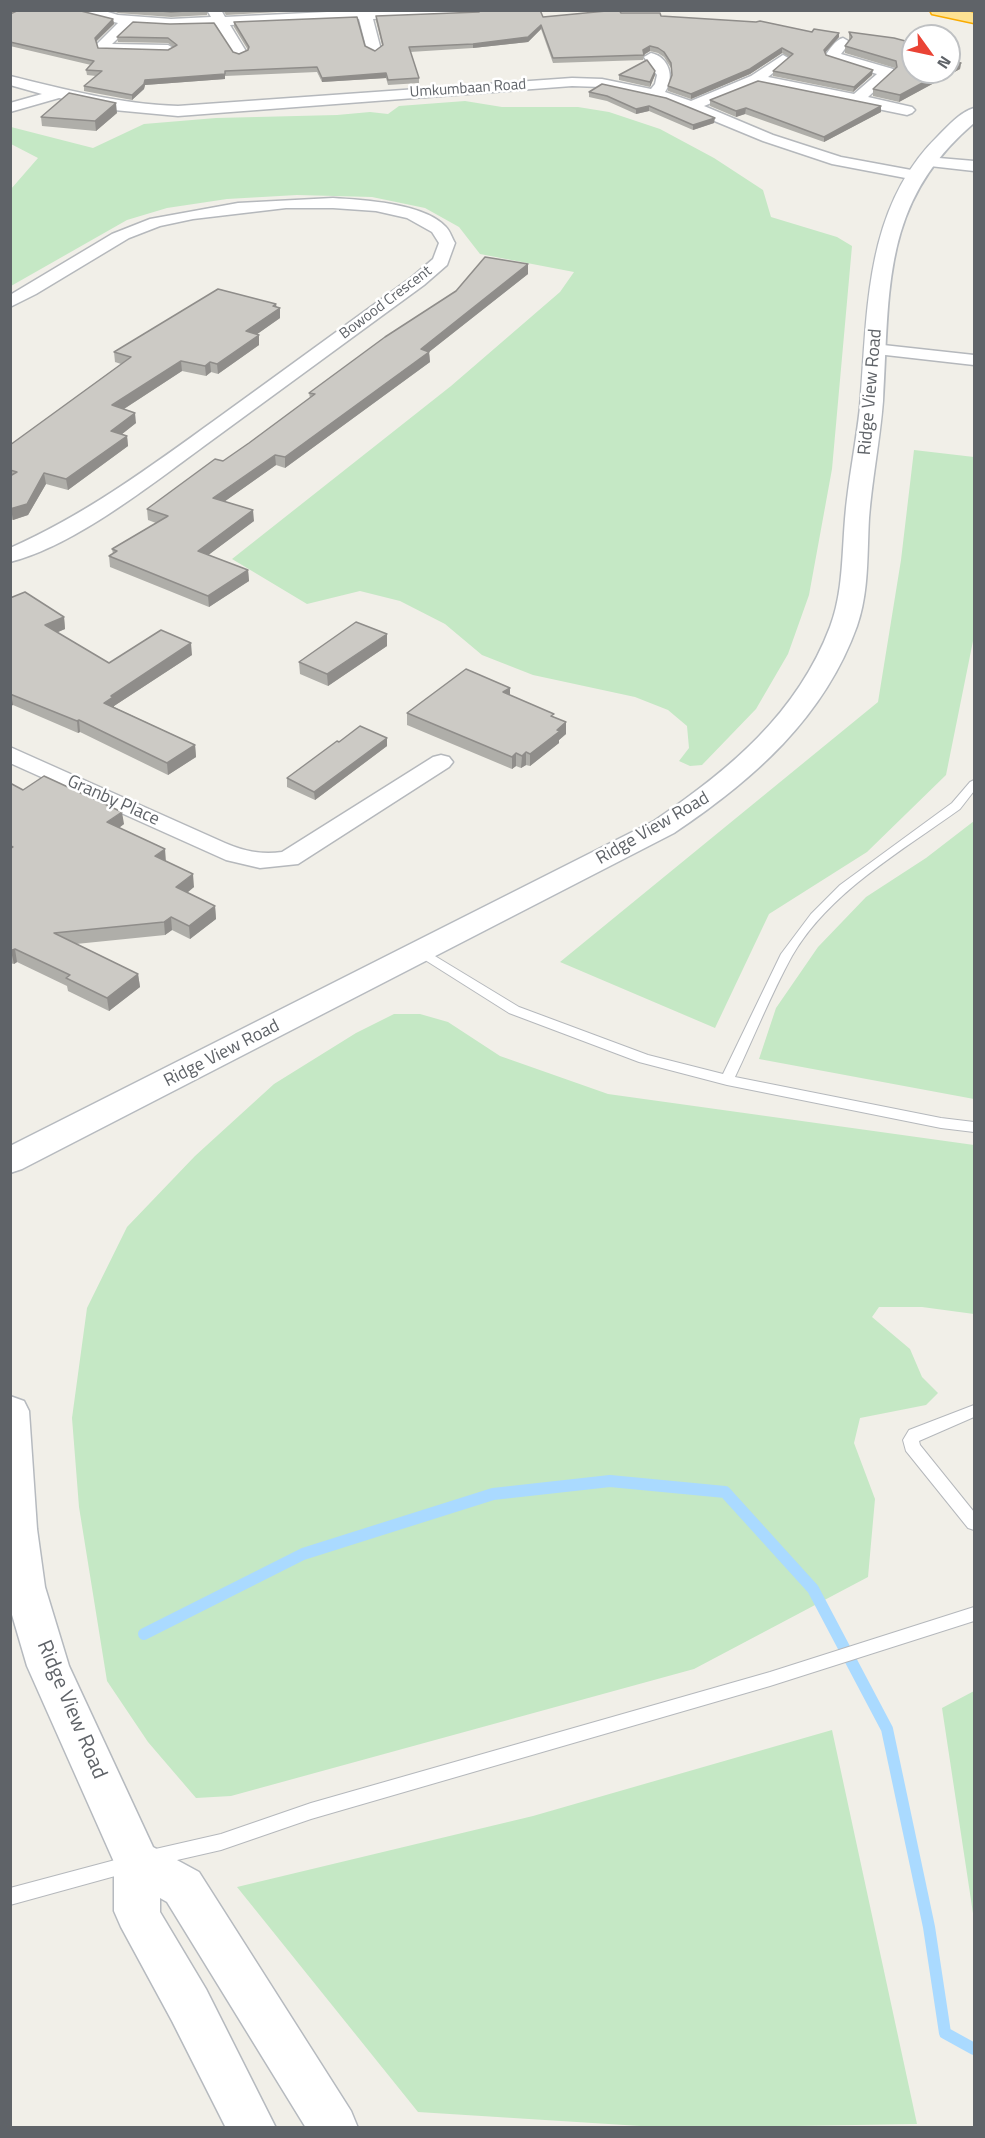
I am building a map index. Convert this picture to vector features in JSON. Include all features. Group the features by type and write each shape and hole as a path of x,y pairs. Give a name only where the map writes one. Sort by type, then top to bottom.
{"highway":[{"path":"938,10 975,18"}],"street":[{"path":"83,10 153,23 216,16 365,15 479,10"},
{"path":"365,15 374,50"},
{"path":"216,16 240,52"},
{"path":"129,20 104,44 104,48 168,49"},
{"path":"843,42 832,56 888,72 857,99"},
{"path":"651,57 662,65 665,77 664,84 655,93"},
{"path":"692,106 756,80 783,59"},
{"name":"Umkumbaan Road","path":"10,80 58,94 128,108 178,111 572,82 602,83 655,93 805,151 838,161 921,168 975,166"},
{"path":"756,80 907,110"},
{"path":"10,108 58,94"},
{"name":"Ridge View Road","path":"10,1161 664,827 715,794 760,755 802,708 827,665 844,623 852,579 857,513 869,432 881,278 891,229 921,168 957,128 975,114"},
{"name":"Bowood Crescent","path":"10,302 127,233 166,218 198,212 310,204 353,204 387,208 416,216 439,228 447,243 441,261 418,281 149,477 94,514 53,537 10,556"},
{"path":"874,349 975,360"},
{"name":"Granby Place","path":"10,754 216,848 251,860 268,862 289,859 441,762"},
{"name":"Ridge View Road","path":"10,1411 17,1529 25,1587 48,1666 137,1862 137,1911 144,1927 189,2005 252,2127"},
{"path":"137,1862 183,1887 334,2127"}],"lane":[{"path":"727,1080 787,954 815,917 844,888 956,806 975,784"},
{"path":"420,953 514,1010 644,1059 727,1080 941,1123 975,1127"},
{"path":"975,1411 915,1434 911,1440 912,1447 975,1523"},
{"path":"10,1898 137,1862 221,1842 311,1811 770,1679 975,1614"}],"green space":[{"path":"465,101 502,107 578,107 609,112 660,129 714,158 763,190 771,217 837,237 852,246 832,469 809,595 788,654 756,709 702,765 690,766 679,761 689,748 687,726 668,710 635,697 533,675 482,655 445,624 400,601 360,591 307,604 232,559 451,386 560,292 574,272 480,254 459,227 425,208 372,197 297,195 227,199 167,208 127,220 11,286 11,189 38,158 11,144 11,127 93,148 144,124 216,118 370,112 388,114 399,106"},
{"path":"914,450 974,457 974,636 946,775 867,852 769,914 715,1028 560,962 878,702 901,560"},
{"path":"974,821 974,1099 759,1059 776,1008 818,947 866,897 926,858"},
{"path":"394,1014 420,1014 448,1022 500,1056 608,1094 974,1145 974,1314 922,1307 879,1307 872,1317 910,1349 922,1377 938,1393 926,1405 860,1418 854,1443 875,1499 868,1577 694,1669 231,1796 196,1798 148,1742 107,1681 79,1507 72,1418 87,1308 127,1227 195,1156 274,1084 356,1033"},
{"path":"974,1691 974,1920 942,1708"},
{"path":"832,1730 917,2124 672,2128 418,2112 237,1887 533,1816"}],"building":[{"path":"19,10 77,10 113,19 95,38 98,48 168,50 177,45 168,38 117,37 133,22 214,23 233,52 239,54 248,50 249,47 234,22 357,17 365,46 375,51 383,45 376,16 479,12 481,10 540,10 543,17 619,10 621,13 660,13 661,16 760,21 812,32 814,29 839,33 824,50 826,55 873,70 854,87 773,71 793,54 782,48 750,69 691,94 668,86 672,75 671,63 664,52 658,48 650,46 643,50 644,55 553,58 541,25 528,37 473,44 409,47 419,78 388,80 386,73 322,78 317,67 225,71 225,74 145,80 144,84 132,95 84,86 102,71 86,70 94,61 10,42 10,14"},
{"path":"150,10 201,10 171,12"},
{"path":"849,32 901,40 901,84 921,84 900,95 873,89 897,67 896,61 845,46 852,37"},
{"path":"647,60 655,71 650,82 619,75"},
{"path":"758,81 881,106 824,137 746,108 736,111 710,100"},
{"path":"602,84 666,98 715,118 693,125 649,106 636,109 607,96 589,92"},
{"path":"69,93 116,103 95,121 41,117"},
{"path":"485,257 528,264 421,349 429,352 285,457 275,455 213,498 253,510 198,551 248,570 208,596 109,556 117,551 112,549 168,516 147,509 215,459 223,461 249,443 315,394 309,393 385,337 456,291"},
{"path":"218,289 276,304 273,306 280,308 246,331 259,335 217,364 210,362 205,366 181,361 112,405 135,413 111,431 127,436 66,479 44,473 27,504 10,509 10,476 17,472 10,470 10,445 131,357 114,352"},
{"path":"25,592 64,617 45,625 109,663 161,630 191,643 104,703 195,745 167,763 79,720 10,694 10,598"},
{"path":"356,622 387,634 327,674 299,662"},
{"path":"466,669 510,688 503,692 554,714 551,716 566,722 557,730 560,731 530,754 526,752 522,756 516,753 512,757 407,713"},
{"path":"360,726 387,738 314,792 287,778 337,741 339,742"},
{"path":"44,776 122,812 107,822 165,849 155,856 193,874 176,887 215,906 189,926 171,917 164,922 54,933 138,974 107,998 66,978 70,975 15,949 10,951 10,849 13,847 10,845 10,783 23,790"}],"waterway":[{"path":"144,1634 303,1554 493,1494 610,1481 725,1492 813,1589 887,1729 929,1927 945,2033 974,2049"}]}
